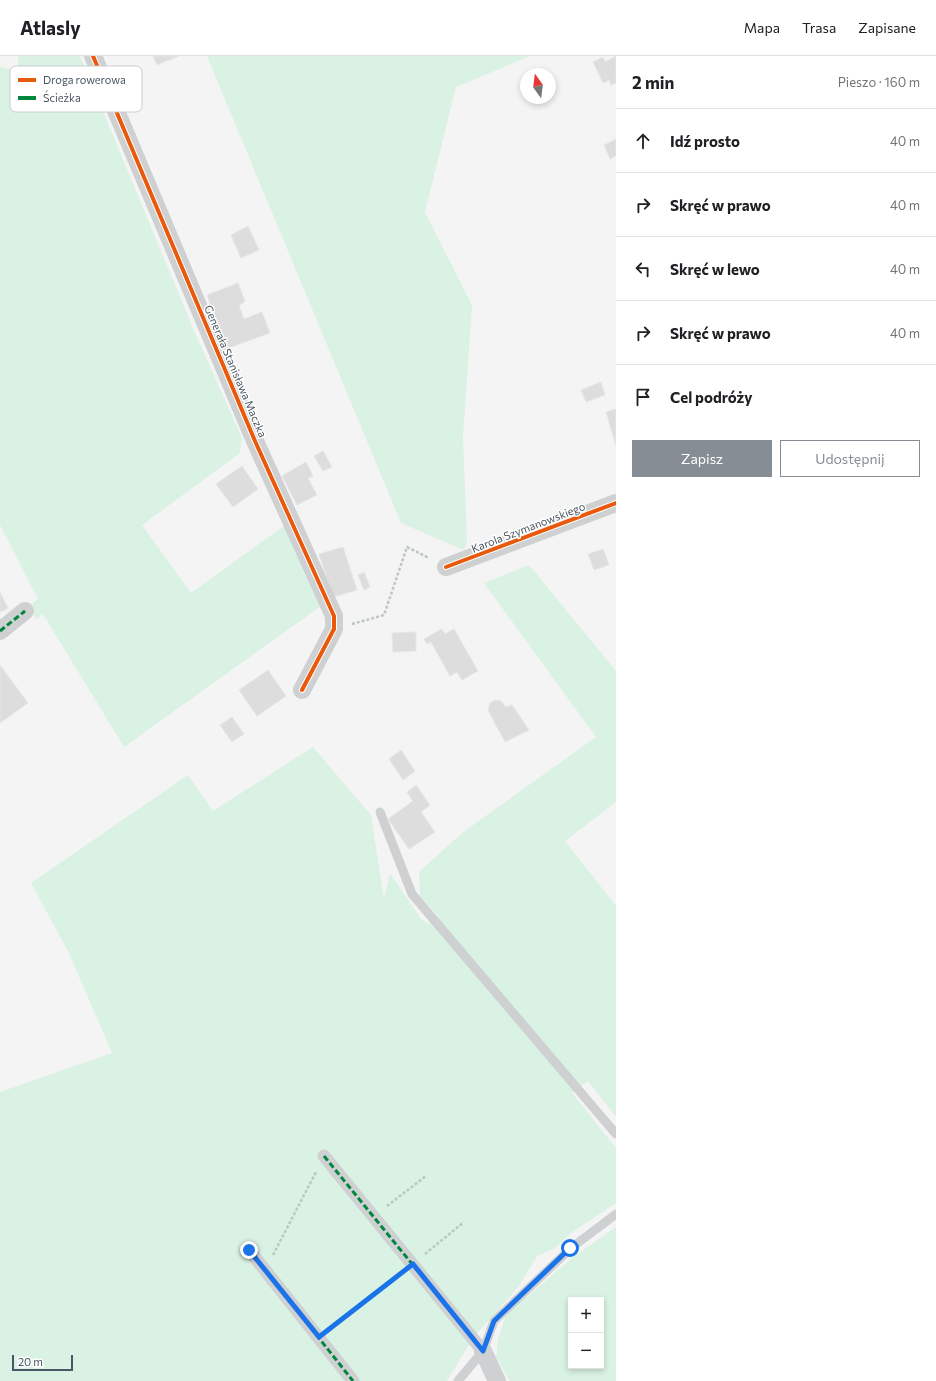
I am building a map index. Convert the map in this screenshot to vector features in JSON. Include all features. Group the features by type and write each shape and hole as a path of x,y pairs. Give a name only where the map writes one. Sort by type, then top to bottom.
{"street":[{"name":"Generała Stanisława Maczka","path":"93,56 97,66"},
{"name":"Generała Stanisława Maczka","path":"117,112 255,441 334,616 334,629"},
{"name":"Karola Szymanowskiego","path":"446,567 616,503"},
{"path":"0,631 25,611"},
{"path":"302,690 334,629"},
{"path":"324,1156 483,1351 497,1381"},
{"path":"249,1250 319,1337 352,1381"}],"lane":[{"path":"380,812 412,894 616,1134"},
{"path":"458,1381 483,1351 494,1321 570,1248 616,1214"}],"path":[{"path":"334,629 384,615 407,548 446,567"},
{"path":"265,1270 324,1156"},
{"path":"373,1216 426,1176"},
{"path":"319,1337 413,1264 464,1222"}],"green space":[{"path":"18,56 80,56 84,66 18,66"},
{"path":"207,56 530,56 456,87 425,212 472,305 463,438 467,542 464,550 401,523"},
{"path":"0,67 10,69 10,112 103,112 195,333 242,438 240,453 142,525 191,593 285,525 321,606 124,747 43,614 36,619 30,605 38,599 0,525"},
{"path":"529,565 616,671 616,802 565,841 616,906 616,1117 588,1081 572,1093 616,1148 616,1203 571,1233 555,1248 537,1256 519,1286 473,1338 447,1381 0,1381 0,1092 112,1053 68,951 31,883 188,775 213,811 313,747 371,815 384,899 390,873 421,919 429,924 439,917 420,896 419,872 462,833 596,737 484,583"},
{"path":"616,1227 616,1381 510,1381 496,1357 498,1339 506,1315 573,1257"}],"building":[{"path":"153,56 179,56 157,65"},
{"path":"616,56 616,83 611,85 609,80 603,83 593,62 603,57 605,62"},
{"path":"616,139 616,156 610,159 604,145"},
{"path":"248,226 259,250 241,258 231,235"},
{"path":"238,283 245,301 239,306 244,319 262,312 270,333 226,349 207,295"},
{"path":"601,382 605,395 586,402 581,390"},
{"path":"616,409 616,446 606,412"},
{"path":"323,451 332,467 323,471 314,456"},
{"path":"306,462 313,476 308,478 317,495 297,505 282,476"},
{"path":"242,466 258,489 233,507 216,484"},
{"path":"343,547 357,590 333,597 319,554"},
{"path":"603,549 609,565 594,570 588,554"},
{"path":"364,572 370,587 364,590 358,575"},
{"path":"0,592 8,608 0,612"},
{"path":"442,629 445,634 454,629 478,671 462,680 457,672 450,676 431,642 427,644 424,639"},
{"path":"416,632 416,651 393,652 392,633"},
{"path":"0,665 28,703 0,723"},
{"path":"268,670 286,696 257,716 239,690"},
{"path":"495,700 501,701 506,707 512,705 529,730 505,742 488,710 490,703"},
{"path":"232,717 244,734 232,742 220,725"},
{"path":"401,750 415,771 403,780 389,759"},
{"path":"416,785 430,805 421,812 435,832 409,849 388,819 413,801 407,792"}],"marked path":[{"path":"0,631 25,611"},
{"path":"324,1156 483,1351"},
{"path":"249,1250 353,1381"}],"cycle path":[{"path":"93,56 97,66"},
{"path":"117,112 255,441 334,616 334,629 302,690"},
{"path":"446,567 616,503"}],"route":[{"path":"249,1250 319,1337 413,1264 483,1351 494,1321 570,1248"}]}
